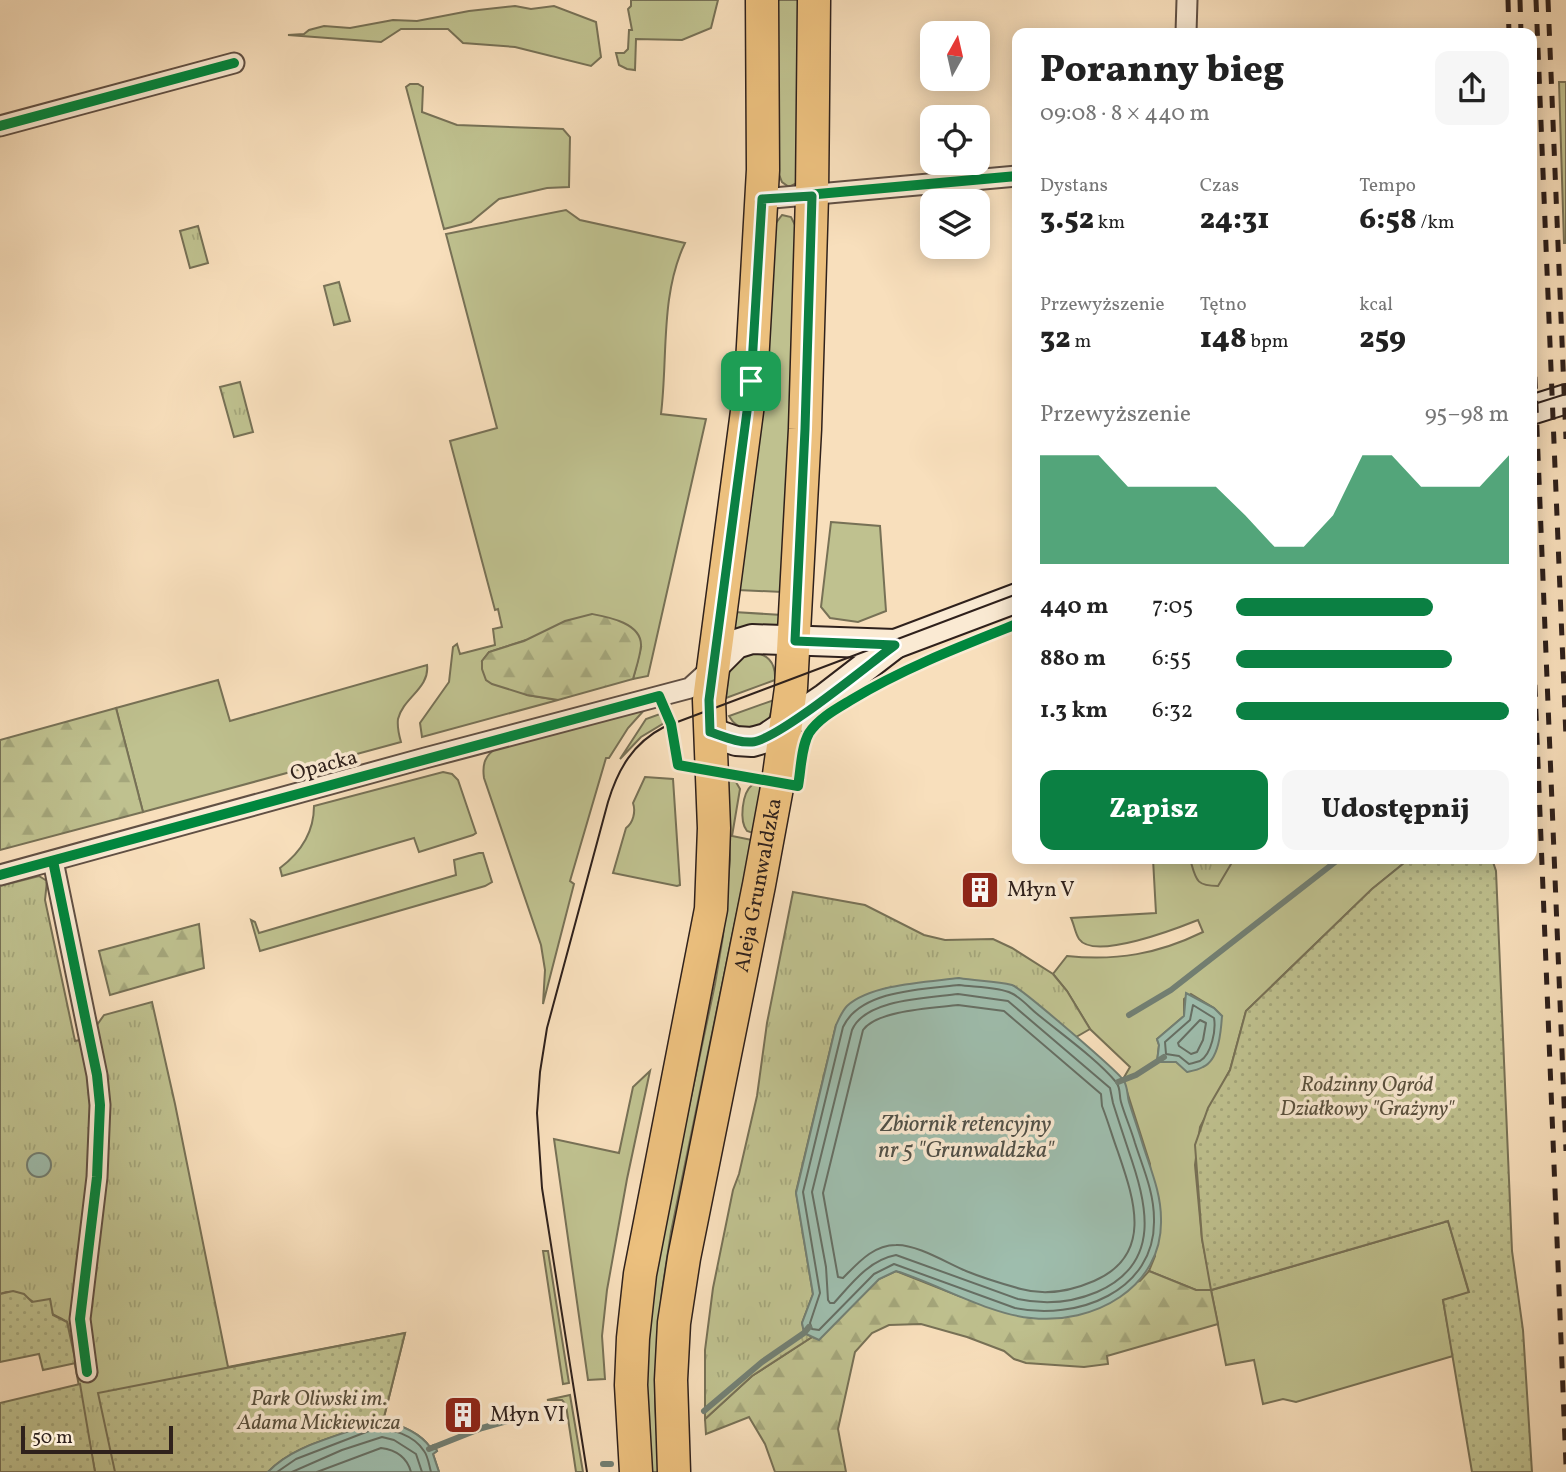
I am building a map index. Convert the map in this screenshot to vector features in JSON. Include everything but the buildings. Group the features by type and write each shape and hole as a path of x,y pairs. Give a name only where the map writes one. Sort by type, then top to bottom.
{"main road":[{"name":"Aleja Grunwaldzka","path":"636,1472 631,1385 640,1274 711,909 714,828 710,732 712,668 751,381 762,199 762,0"},
{"name":"Aleja Grunwaldzka","path":"674,1472 671,1380 674,1323 684,1258 759,885 787,725 795,641 812,196 814,0"},
{"path":"1537,408 1566,399"},
{"path":"710,732 736,741 752,742 766,738 895,645 1012,600"},
{"path":"712,668 736,644 752,639 895,645"}],"street":[{"path":"1186,28 1187,0"},
{"path":"0,126 234,63"},
{"path":"762,199 1012,176"},
{"name":"Opacka","path":"0,875 690,688 712,668"},
{"path":"53,861 94,1062 100,1105 97,1177 80,1319 87,1372"}],"green space":[{"path":"631,0 718,0 711,28 682,40 636,39 635,70 619,65 616,53 624,53 628,49 629,30 632,30 628,9"},
{"path":"778,0 802,0 798,182 789,187 782,182 778,172"},
{"path":"515,6 531,9 554,6 596,22 601,57 591,66 515,47 463,43 448,29 401,29 381,42 288,35 304,34 324,26 350,28 393,20 417,21"},
{"path":"1559,82 1566,82 1566,243 1564,243"},
{"path":"410,84 423,87 422,112 457,125 563,129 570,137 569,187 547,188 499,199 471,222 444,229 406,87"},
{"path":"566,210 580,220 685,243 677,263 668,305 661,414 706,419 648,676 633,679 641,647 526,640 489,652 482,661 527,695 558,700 422,737 420,723 449,682 453,647 457,644 460,654 495,645 493,629 502,627 498,609 495,610 450,441 497,428 446,234"},
{"path":"782,215 791,217 796,227 793,361 782,592 738,590 775,229"},
{"path":"198,226 208,263 190,268 180,231"},
{"path":"339,282 350,321 334,325 324,286"},
{"path":"240,382 253,432 234,437 220,387"},
{"path":"831,522 880,526 886,611 858,622 830,618 821,607"},
{"path":"734,612 782,615 781,626 734,631"},
{"path":"592,614 623,622 640,638 639,658 633,679 558,700 527,695 486,680 482,661 489,652 524,641 565,621"},
{"path":"749,651 761,654 772,663 775,680 726,698 729,666"},
{"path":"427,665 424,680 398,719 401,742 143,812 116,708 218,680 230,721"},
{"path":"774,700 769,720 758,726 742,728 729,716"},
{"path":"116,708 143,812 0,850 0,740"},
{"path":"646,708 628,728 609,758 606,758 570,881 574,884 543,1004 545,970 541,945 484,778 485,760 497,748"},
{"path":"660,714 664,723 641,737 620,759 646,719"},
{"path":"443,772 452,774 458,780 476,833 473,835 419,852 414,838 282,876 280,868 300,849 309,834 314,806"},
{"path":"645,777 673,779 680,885 677,886 613,873 626,828 633,817 633,803"},
{"path":"728,780 736,782 740,789 732,836 752,840 671,1232 657,1345 655,1401 659,1472 651,1472 646,1386 649,1325 659,1248 723,936 730,860"},
{"path":"752,785 762,785 753,833 747,831 742,814 746,794"},
{"path":"483,853 492,882 485,886 260,951 251,920 255,922 259,933 456,875 454,860"},
{"path":"1153,864 1403,864 1372,889 1246,1011 1230,1070 1200,1127 1195,1165 1202,1239 1212,1290 1448,1221 1469,1293 1443,1300 1453,1356 1296,1402 1283,1399 1263,1404 1254,1360 1226,1365 1211,1290 1196,1290 1149,1271 1155,1256 1150,1164 1123,1079 1130,1067 1090,1029 1067,991 1053,974 1067,956 1137,954 1170,946 1203,932 1198,920 1137,941 1118,945 1088,945 1079,939 1071,918 1156,913","holes":["1191,994 1222,1016 1176,1062 1157,1062 1157,1039 1184,1016 1184,999"]},
{"path":"1192,864 1231,864 1218,886 1201,883"},
{"name":"Rodzinny Ogród Działkowy \"Grażyny\"","path":"1403,864 1494,864 1496,871 1512,1251 1523,1330 1532,1472 1472,1472 1443,1300 1469,1292 1448,1221 1211,1290 1202,1239 1195,1145 1208,1108 1230,1070 1246,1011 1372,889"},
{"path":"39,876 47,881 45,900 75,1041 98,1036 97,1025 104,1015 152,1002 228,1367 405,1333 383,1421 409,1430 421,1437 430,1447 434,1445 437,1451 433,1454 439,1472 95,1472 67,1322 21,1294 0,1294 0,886"},
{"path":"793,892 865,905 924,935 945,940 993,939 1053,974 1067,991 1090,1029 1076,1037 1014,986 836,1025 796,1192 813,1294 802,1323 805,1333 812,1337 752,1376 705,1419 705,1350 713,1288 733,1190 757,1096 767,1023"},
{"path":"199,924 204,968 110,995 99,951"},
{"path":"650,1071 607,1290 602,1336 605,1379 588,1380 554,1139 619,1153 633,1087"},
{"path":"543,1251 548,1251 569,1383 563,1384"},
{"path":"896,1271 959,1296 1031,1318 1140,1281 1149,1271 1196,1290 1211,1290 1218,1324 1107,1356 1108,1364 1084,1367 1026,1363 1014,1359 1004,1351 967,1337 921,1324 889,1325 872,1333 855,1352 838,1429 846,1472 775,1472 765,1444 749,1417 706,1434 705,1419 752,1376 812,1337 819,1339 879,1279"},
{"path":"13,1291 24,1294 32,1302 50,1299 53,1315 67,1322 76,1363 43,1370 39,1354 0,1362 0,1294"},
{"name":"Park Oliwski im. Adama Mickiewicza","path":"405,1333 383,1421 373,1422 304,1448 279,1462 268,1472 115,1472 98,1393"},
{"path":"80,1384 95,1472 0,1472 0,1403"},
{"path":"570,1395 583,1472 576,1472 566,1405 562,1400 547,1400"}],"water":[{"name":"Zbiornik retencyjny nr 5 \"Grunwaldzka\"","path":"959,978 1012,985 1070,1031 1124,1081 1159,1199 1159,1243 1150,1265 1137,1282 1120,1297 1100,1308 1078,1315 1054,1319 1031,1318 998,1311 896,1271 879,1279 819,1340 804,1333 802,1323 813,1294 796,1193 836,1025 847,1006 870,993 900,985"},
{"path":"1186,993 1214,1008 1222,1016 1213,1058 1203,1067 1187,1072 1176,1062 1157,1062 1157,1039 1184,1016"},
{"path":"39,1153 47,1157 51,1165 47,1173 39,1177 31,1173 27,1165 31,1157"},
{"path":"383,1421 409,1430 421,1437 430,1447 434,1445 437,1451 433,1454 439,1472 268,1472 291,1454 304,1448 373,1422"}],"waterway":[{"path":"1129,1015 1171,990 1333,864"},
{"path":"1118,1082 1136,1075 1164,1057"},
{"path":"704,1411 809,1327"},
{"path":"429,1449 507,1421"},
{"path":"603,1464 611,1464"}],"tram line":[{"path":"1537,403 1566,394"},
{"path":"587,1472 542,1188 537,1113 547,1028 608,802 622,768 635,749 664,727 1012,596"}],"railway":[{"path":"1508,0 1509,28"},
{"path":"1520,0 1521,28"},
{"path":"1536,0 1566,738"},
{"path":"1548,0 1566,439"},
{"path":"1537,430 1566,1151"},
{"path":"1537,739 1566,1465"}],"cycle path":[{"path":"0,126 234,63"},
{"path":"762,199 1012,176"},
{"path":"0,875 659,696 671,724 678,765 798,786 806,739 828,714 871,688 912,668 1012,626"},
{"path":"53,861 97,1075 100,1105 97,1177 80,1319 87,1372"}],"place":[{"name":"Młyn V","path":"980,890"},
{"name":"Młyn VI","path":"463,1415"}],"route":[{"path":"812,196 795,641 895,645 787,725 766,738 752,742 736,741 710,732 709,709 712,668 740,478 751,381 762,199 812,196"}]}
